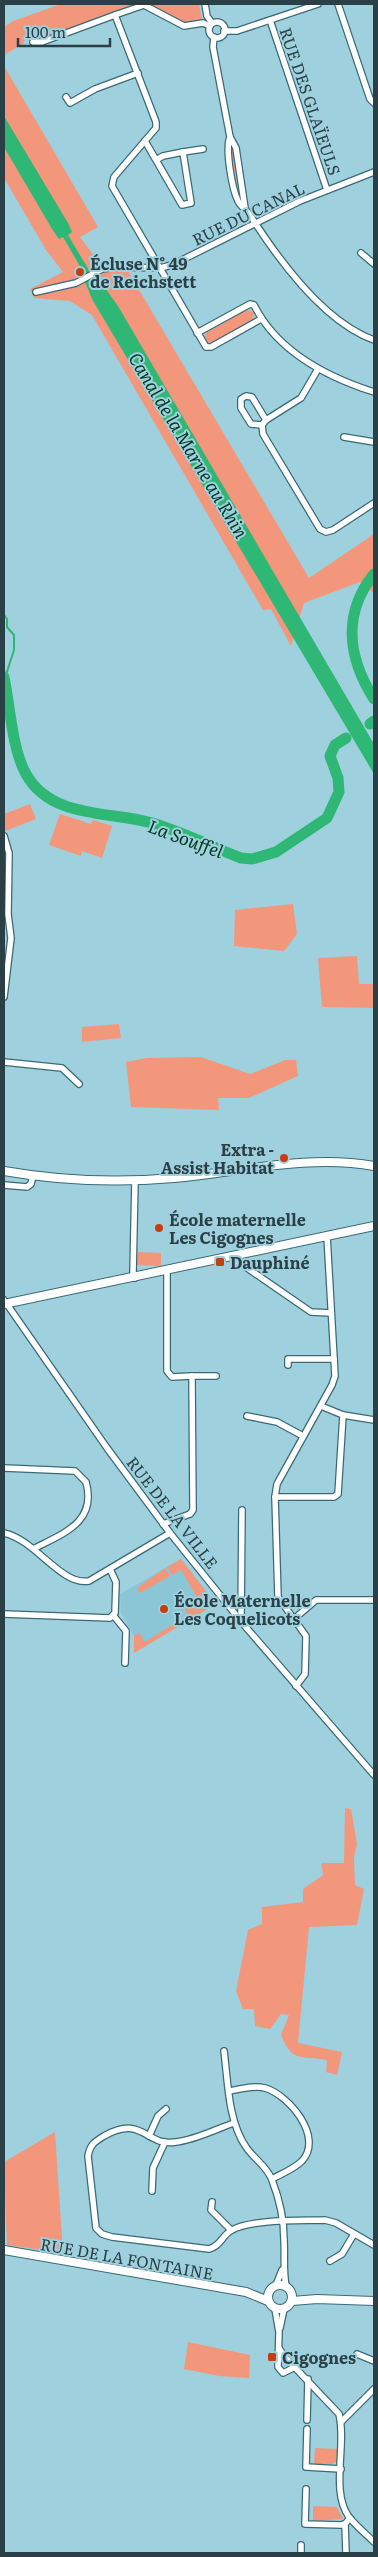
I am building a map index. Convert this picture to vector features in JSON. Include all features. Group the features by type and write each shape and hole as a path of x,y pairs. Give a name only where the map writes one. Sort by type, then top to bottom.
{"street":[{"path":"205,4 207,16 211,24 209,32 214,37"},
{"path":"224,31 237,31 318,4"},
{"path":"338,4 370,99 374,103"},
{"path":"32,42 42,42 144,5 184,26 222,24 224,31"},
{"path":"115,15 156,122 156,128 114,177 112,186 206,346 211,347 261,319"},
{"name":"RUE DES GLAÏEULS","path":"270,20 327,190"},
{"path":"214,37 219,37 224,31"},
{"path":"214,37 213,47 230,137 236,148 245,208 289,270 307,290 343,324 374,340"},
{"path":"66,97 70,103 95,89 138,73"},
{"path":"145,141 182,205 191,203 183,152"},
{"path":"156,160 163,156 203,149"},
{"name":"RUE DU CANAL","path":"36,292 82,281 100,270 116,267 160,268 204,251 300,201 374,172"},
{"path":"361,253 374,264"},
{"path":"197,333 250,304 254,305 261,319 301,358 340,380 374,392"},
{"path":"318,369 302,398 266,420 262,425 263,434 318,527 323,531 333,530 374,503"},
{"path":"262,425 251,424 241,408 241,399 246,396 252,397 266,420"},
{"path":"344,437 374,442"},
{"path":"4,836 9,861 8,914 11,938 4,997"},
{"path":"4,1062 62,1068 79,1084"},
{"path":"4,1171 70,1181 135,1180 316,1162 340,1162 374,1166"},
{"path":"4,1185 27,1187 31,1184 33,1176"},
{"path":"134,1278 135,1180"},
{"path":"5,1303 134,1278 374,1226"},
{"path":"296,1686 305,1674 306,1639 305,1633 278,1597 275,1496 277,1484 332,1385 334,1359 327,1236"},
{"path":"234,1256 236,1261 311,1312 331,1313"},
{"path":"167,1271 167,1371 172,1377 216,1376"},
{"name":"RUE DE LA VILLE","path":"5,1303 106,1448 170,1533 241,1622 374,1775"},
{"path":"288,1365 288,1359 334,1359"},
{"path":"163,1524 190,1514 193,1510 192,1376"},
{"path":"321,1406 343,1416 374,1420"},
{"path":"246,1416 277,1422 303,1436"},
{"path":"275,1496 334,1497 338,1494 343,1416"},
{"path":"4,1468 75,1471 86,1482 88,1510 81,1521 35,1548"},
{"path":"241,1622 242,1510"},
{"path":"4,1533 17,1536 35,1548 66,1576 75,1581 88,1581 170,1533"},
{"path":"110,1569 116,1582 113,1615 126,1631 125,1663"},
{"path":"294,1619 316,1600 374,1600"},
{"path":"4,1614 110,1618 113,1615"},
{"path":"224,2051 234,2123 246,2148 260,2162 272,2179 283,2222 282,2268 276,2285 269,2291 268,2301 280,2309"},
{"path":"230,2091 257,2087 267,2089 296,2109 303,2121 308,2137 306,2154 301,2162 272,2179"},
{"path":"149,2136 158,2116 166,2109"},
{"path":"234,2123 176,2142 165,2142 132,2128 123,2127 94,2142 89,2148 88,2156 96,2228 102,2234 112,2237 209,2249 216,2247 231,2230 244,2225 325,2220 336,2223 374,2245"},
{"path":"152,2191 153,2168 165,2142"},
{"path":"212,2202 211,2210 231,2230"},
{"path":"330,2261 342,2254 354,2234"},
{"name":"RUE DE LA FONTAINE","path":"4,2250 246,2292 269,2291"},
{"path":"282,2268 286,2286 292,2297"},
{"path":"276,2285 286,2286"},
{"name":"RUE DE LA FONTAINE","path":"246,2292 268,2301"},
{"path":"295,2367 287,2372 280,2371 280,2309 292,2297 374,2301"},
{"path":"280,2348 295,2367 332,2403 339,2414 342,2422 340,2488 343,2506 350,2518 374,2542"},
{"path":"357,2354 374,2361"},
{"path":"307,2420 308,2379"},
{"path":"342,2422 374,2389"},
{"path":"307,2429 306,2467 341,2469"},
{"path":"306,2489 305,2524 345,2524"},
{"path":"346,2553 345,2524 350,2518"},
{"path":"301,2545 301,2553"}],"shaded area":[{"path":"61,4 135,4 41,39 35,33 26,37 23,44 4,55 4,27 13,21"},
{"path":"146,4 199,4 202,21 187,23"},
{"path":"4,66 98,227 80,237 102,267 125,266 309,578 374,534 374,593 360,582 304,603 291,646 271,609 263,610 92,315 70,301 34,298 30,289 63,272 46,250 4,178"},
{"path":"233,145 241,203 230,149 230,146"},
{"path":"246,310 254,312 253,319 214,342 206,343 204,340 206,333"},
{"path":"30,804 36,819 5,831 4,814"},
{"path":"60,814 91,824 93,820 112,826 102,858 82,851 81,856 49,845"},
{"path":"293,904 297,934 284,951 234,946 235,910"},
{"path":"357,956 359,984 374,984 374,1008 322,1007 318,958"},
{"path":"119,1024 121,1038 82,1042 82,1027"},
{"path":"201,1057 250,1074 285,1060 296,1060 298,1076 249,1098 218,1098 219,1110 131,1107 126,1062 147,1058"},
{"path":"138,1252 161,1253 161,1266 137,1265"},
{"name":"École Maternelle Les Coquelicots","path":"181,1559 216,1604 134,1653 134,1636 121,1613 120,1594"},
{"path":"181,1559 216,1604 134,1653 134,1636 139,1633 145,1642 188,1615 184,1607 191,1600 198,1599 181,1570 172,1575 167,1567"},
{"path":"165,1568 170,1576 140,1593 137,1588"},
{"path":"345,1808 351,1809 357,1844 354,1857 355,1885 364,1889 357,1925 309,1927 298,2043 342,2052 337,2075 326,2072 327,2060 299,2056 294,2054 285,2044 281,2035 289,2015 281,2014 270,2029 255,2026 254,2009 243,2009 236,1991 248,1930 262,1924 262,1907 303,1902 303,1889 323,1875 321,1863 344,1863"},
{"path":"55,2132 63,2253 7,2245 4,2162"},
{"path":"188,2342 250,2355 249,2378 219,2376 184,2369"},
{"path":"315,2448 337,2449 337,2461 332,2464 314,2464"},
{"path":"313,2506 337,2507 343,2519 313,2521"}],"water":[{"name":"Canal de la Marne au Rhin","path":"4,116 68,223 72,232 68,235 93,277 96,275 118,306 374,744 374,774 92,299 85,282 88,280 63,237 59,239 52,229 4,147"}],"waterway":[{"name":"La Souffel","path":"374,574 364,589 357,605 353,620 352,636 359,668 374,699"},
{"path":"4,615 7,619 7,627 14,635 14,650 4,681"},
{"name":"La Souffel","path":"4,677 14,740 21,764 37,789 50,799 83,811 152,823 241,858 252,859 276,852 327,818 339,792 338,778 330,756 335,745 346,738"},
{"name":"La Souffel","path":"370,724 374,721"}],"place":[{"name":"Écluse N° 49 de Reichstett","path":"80,272"},
{"name":"Extra - Assist Habitat","path":"284,1158"},
{"name":"École maternelle Les Cigognes","path":"159,1228"},
{"name":"Dauphiné","path":"220,1262"},
{"name":"École Maternelle Les Coquelicots","path":"164,1609"},
{"name":"Cigognes","path":"272,2357"}]}
